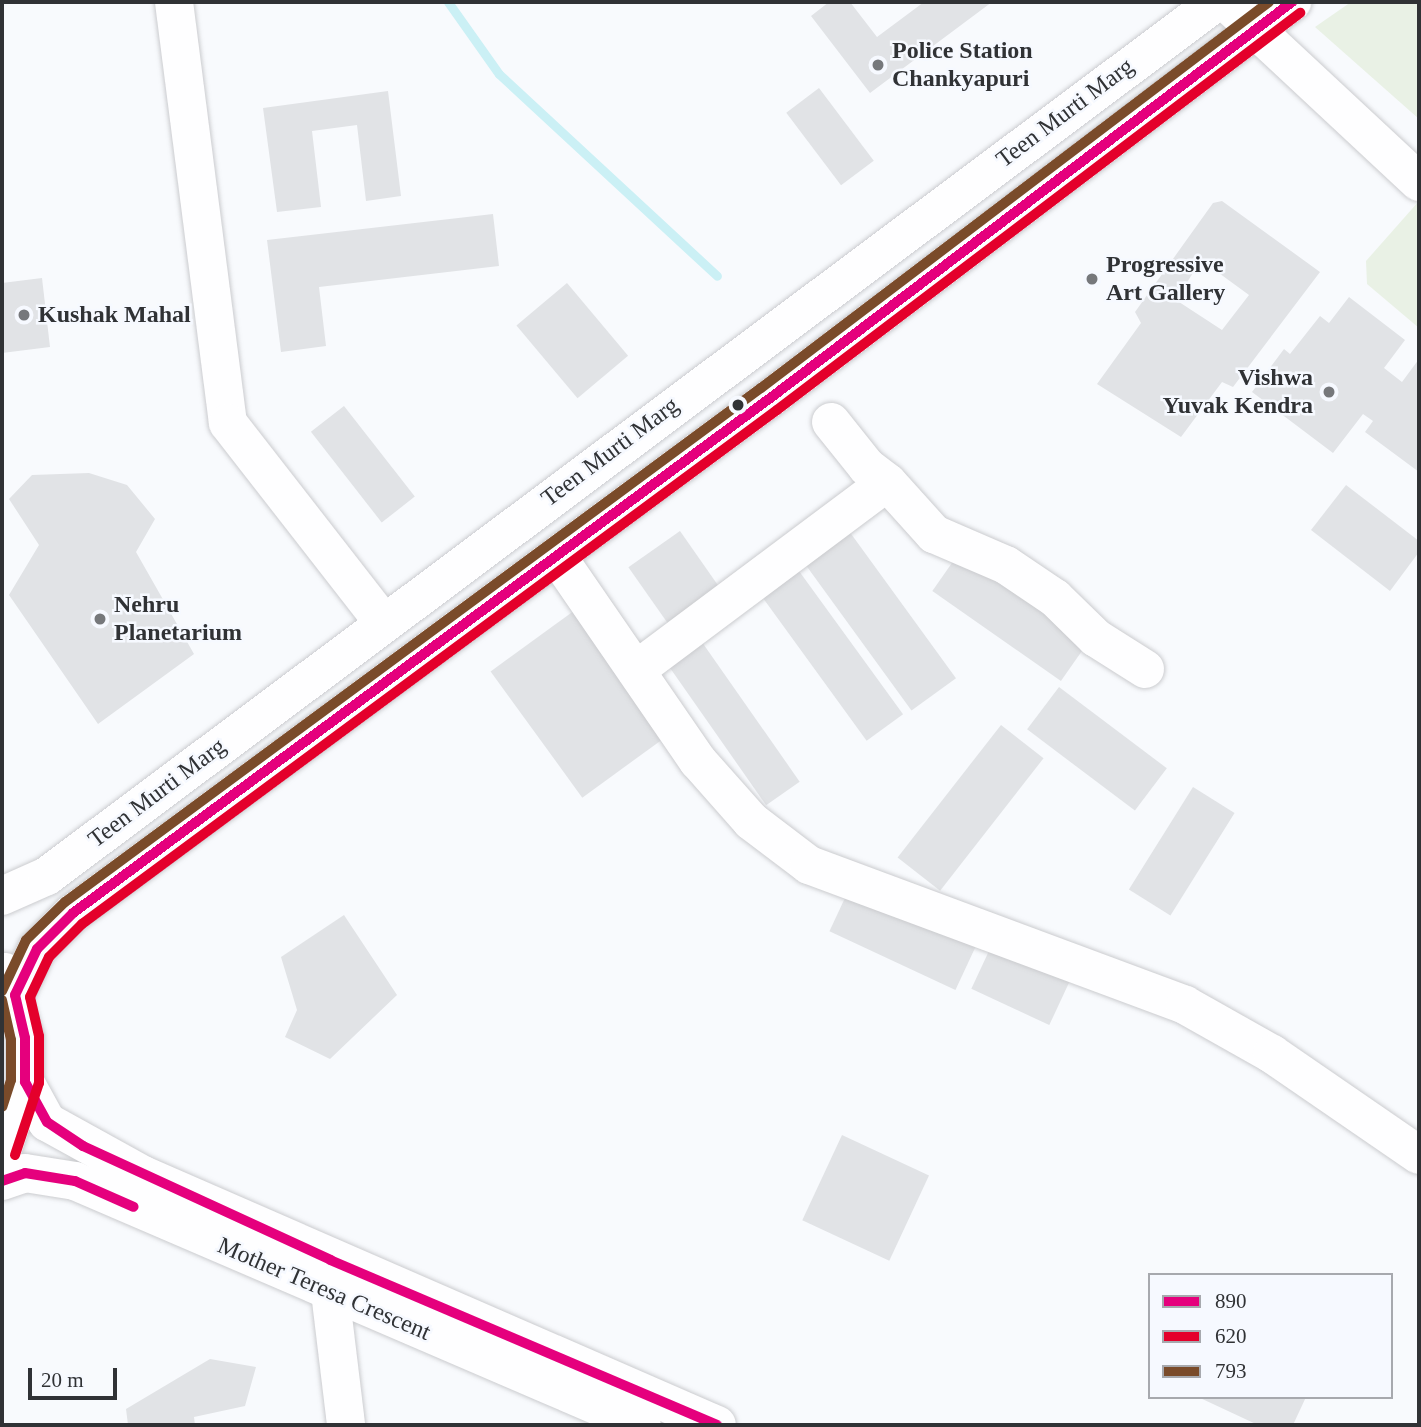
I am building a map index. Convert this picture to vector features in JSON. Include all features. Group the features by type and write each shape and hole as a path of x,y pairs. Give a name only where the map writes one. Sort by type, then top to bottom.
{"main road":[{"path":"174,2 228,423 383,622"},
{"name":"Teen Murti Marg","path":"2,896 47,876 383,622 1216,2"},
{"path":"1226,2 1419,182"},
{"name":"Teen Murti Marg","path":"9,980 73,914 557,556 1292,2"},
{"path":"831,422 867,467 888,483 934,534 1006,565 1055,598 1096,638 1145,669"},
{"path":"636,670 881,488"},
{"path":"557,556 698,761 751,821 809,865 1185,1005 1272,1054 1419,1155"},
{"path":"2,1151 25,1082 25,1038 9,980"},
{"name":"Mother Teresa Crescent","path":"25,1082 47,1122 143,1175 718,1425"},
{"name":"Mother Teresa Crescent","path":"2,1181 25,1172 75,1181 642,1425"},
{"path":"330,1292 346,1425"}],"shaded area":[{"path":"1351,2 1419,2 1419,119 1315,27"},
{"path":"1419,201 1419,328 1367,284 1366,261"}],"building":[{"name":"Police Station Chankyapuri","path":"829,2 850,2 877,37 924,2 992,2 870,93 811,16"},
{"path":"819,88 874,161 841,185 786,113"},
{"path":"388,91 401,196 366,201 357,125 312,131 321,207 277,212 263,108"},
{"path":"1222,201 1320,272 1233,387 1222,382 1181,437 1097,384 1141,323 1135,312 1213,203","holes":["1201,260 1249,295 1222,330 1176,300"]},
{"path":"493,214 499,266 319,287 326,346 281,352 267,240"},
{"name":"Kushak Mahal","path":"42,278 50,347 2,353 2,283"},
{"path":"567,283 628,356 578,398 516,325"},
{"path":"1349,297 1405,340 1384,368 1402,382 1419,359 1419,472 1365,432 1373,421 1363,414 1333,453 1252,392 1284,349 1290,354 1320,316 1329,323"},
{"path":"344,406 415,497 382,522 311,432"},
{"name":"Nehru Planetarium","path":"89,473 127,485 155,519 136,552 194,654 98,724 9,595 39,545 9,499 32,475"},
{"path":"1346,485 1419,541 1419,552 1390,591 1311,530"},
{"path":"680,531 719,587 667,623 628,567"},
{"path":"849,531 956,678 911,711 805,563"},
{"path":"961,550 1090,640 1061,681 932,591"},
{"path":"799,571 903,714 867,741 763,597"},
{"path":"582,605 674,731 582,798 491,671"},
{"path":"697,635 800,782 766,805 663,659"},
{"path":"1059,687 1167,768 1135,811 1027,729"},
{"path":"1001,725 1044,758 940,891 898,857"},
{"path":"1193,787 1235,813 1170,916 1129,890"},
{"path":"851,885 977,944 955,990 829,931"},
{"path":"344,915 397,995 330,1059 285,1037 297,1010 281,957"},
{"path":"995,938 1073,974 1049,1025 971,989"},
{"path":"842,1135 929,1176 889,1261 802,1220"},
{"path":"210,1359 256,1367 245,1406 194,1417 195,1425 128,1425 126,1409"},
{"path":"1202,1399 1305,1399 1293,1425 1258,1425"}],"waterway":[{"path":"448,2 499,74 717,276"}],"transit line":[{"name":"793","path":"2,991 26,940 65,902 761,388 1269,2"},
{"name":"890","path":"717,1425 331,1260 83,1146 47,1122 25,1082 25,1038 15,995 37,949 73,913 769,399 1292,2"},
{"name":"620","path":"15,1155 39,1083 39,1036 30,997 49,957 82,924 777,410 1300,13"},
{"name":"793","path":"2,1000 11,1040 11,1080 2,1107"},
{"name":"890","path":"2,1181 25,1173 75,1181 134,1207"}],"place":[{"name":"Police Station Chankyapuri","path":"878,65"},
{"name":"Progressive Art Gallery","path":"1092,279"},
{"name":"Kushak Mahal","path":"24,315"},
{"name":"Vishwa Yuvak Kendra","path":"1329,392"},
{"name":"Nehru Planetarium","path":"100,619"}]}
